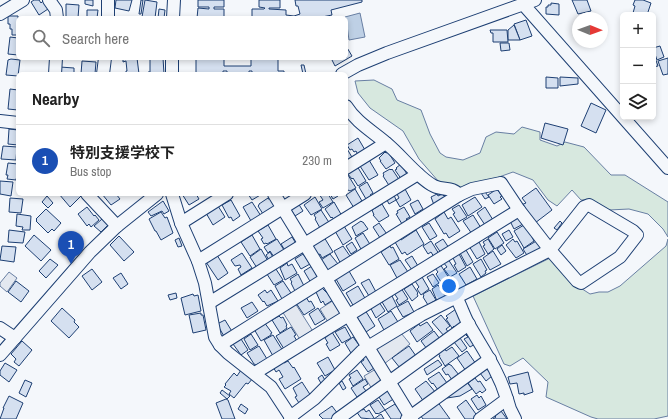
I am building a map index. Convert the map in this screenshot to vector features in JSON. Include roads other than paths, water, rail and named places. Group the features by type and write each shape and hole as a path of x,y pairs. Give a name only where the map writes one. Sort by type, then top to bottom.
{"street":[{"path":"0,14 23,0"},
{"path":"49,0 56,10 57,16"},
{"path":"108,0 108,16"},
{"path":"173,16 174,0"},
{"path":"346,72 387,53 529,2 668,168"},
{"path":"54,72 56,60"},
{"path":"103,72 104,60"},
{"path":"172,60 172,72"},
{"path":"348,112 367,129 386,142 418,174 435,186 455,190 459,195"},
{"path":"0,121 16,123"},
{"path":"348,167 386,142"},
{"path":"209,303 418,174"},
{"path":"173,196 181,223 198,261 205,283 215,337 220,345 228,353 271,387 291,418 314,400 362,351 368,347 422,315 550,250 584,207 589,205 633,230 637,235 620,257 581,282 577,281 550,250 519,210 501,183 472,189 459,195 220,345"},
{"path":"89,196 117,226"},
{"path":"0,355 90,252 117,226 154,196"},
{"path":"181,223 224,196"},
{"path":"275,196 389,381 410,418 490,358"},
{"path":"198,261 302,196"},
{"path":"255,373 519,210"},
{"path":"456,297 468,324 490,358 502,383 510,409 515,419"},
{"path":"338,419 468,324"},
{"path":"0,328 15,338"},
{"path":"480,419 508,399"}],"water":[{"path":"360,13 365,37 349,40 348,16"}],"place":[{"name":"特別支援学校下","path":"71,264"}]}
